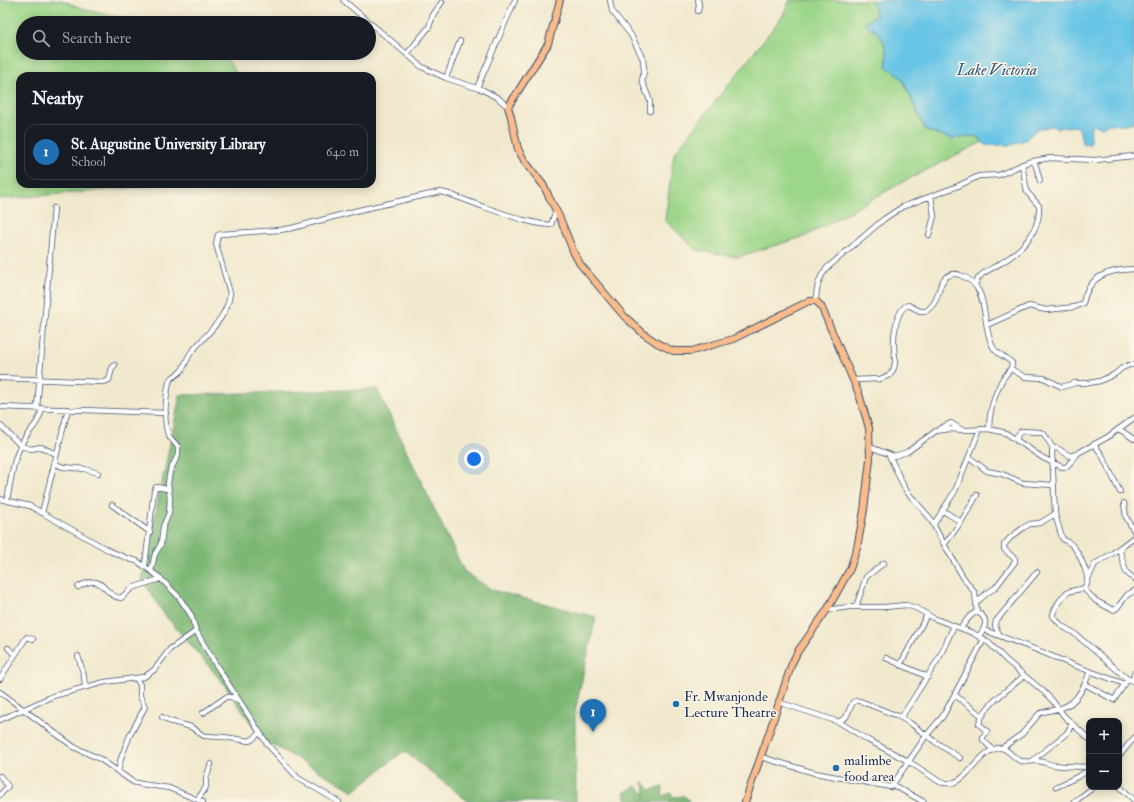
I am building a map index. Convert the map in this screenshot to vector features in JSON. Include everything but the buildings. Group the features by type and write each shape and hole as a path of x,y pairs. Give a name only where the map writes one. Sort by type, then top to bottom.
{"main road":[{"path":"560,0 548,44 508,107 518,149 524,160 544,186 580,264 624,316 644,334 672,351 692,351 733,339 809,301 816,300 821,306 853,380 867,420 870,448 869,471 858,548 845,577 827,610 794,656 745,802"}],"street":[{"path":"343,0 362,16"},
{"path":"477,88 515,0"},
{"path":"610,0 612,11 631,35 643,59 644,71 642,81 650,101 650,111"},
{"path":"698,0 698,11"},
{"path":"407,54 429,27 435,12 442,2"},
{"path":"376,28 422,66 446,78 477,88 498,98 508,107"},
{"path":"446,78 460,42"},
{"path":"816,300 818,284 821,276 828,268 893,213 909,204 982,176 999,175 1034,160 1062,157 1095,160 1134,156"},
{"path":"1034,160 1040,181"},
{"path":"975,284 978,277 982,273 1001,263 1013,254 1027,240 1033,230 1039,206 1036,201 1026,192 1022,164"},
{"path":"152,571 155,554 161,544 163,526 170,509 168,477 176,460 178,447 167,433 166,413 170,378 182,370 190,354 217,322 228,306 230,293 216,244 217,238 221,234 292,228 359,210 440,192 523,220 541,224 551,225 556,210"},
{"path":"929,235 934,216 931,196"},
{"path":"37,408 38,379 54,208"},
{"path":"987,325 1029,306 1046,310 1078,306 1082,304 1085,294 1098,278 1109,272 1134,270"},
{"path":"853,380 883,379 890,375 896,358 894,347 898,319 904,307 908,305 920,311 926,311 937,300 944,280 950,275 958,274 971,280 975,284 983,300 992,346 998,353 1011,361 1012,364 1011,369 1004,376 1000,384 989,415 989,429"},
{"path":"986,317 994,321"},
{"path":"1011,369 1026,377 1044,378 1062,387 1075,383 1100,381 1115,374 1122,368 1129,365 1134,365"},
{"path":"0,378 104,382 109,380 112,368 115,366"},
{"path":"0,407 166,413"},
{"path":"7,500 16,458 26,436 39,420 42,408"},
{"path":"42,513 68,409"},
{"path":"1053,448 1057,448 1070,456 1094,444 1134,418"},
{"path":"870,448 890,456 900,455 951,423 962,430 989,429 1002,432 1053,464 1062,467 1066,467 1078,453"},
{"path":"0,425 21,446 31,449 40,447 56,454"},
{"path":"934,524 955,491 980,429"},
{"path":"1119,429 1134,438"},
{"path":"1016,441 1017,436 1021,431 1040,432 1045,436 1053,448 1055,514 1062,538 1072,544 1081,560 1088,579"},
{"path":"1094,444 1102,454 1120,492"},
{"path":"890,456 906,490 934,524 944,545 963,577 975,592 977,612"},
{"path":"969,457 987,471 1002,474 1023,483 1054,484"},
{"path":"54,463 98,473"},
{"path":"145,565 155,488 158,487 168,489"},
{"path":"944,545 978,495"},
{"path":"0,499 30,506 110,551 137,561 152,571 178,596 191,615 196,631 268,745 298,778 339,802"},
{"path":"1124,503 1126,517 1134,531"},
{"path":"112,505 150,532"},
{"path":"942,510 961,522"},
{"path":"977,602 995,588 1015,562 1015,559 1004,549 1004,545 1011,536 1026,525 1040,523 1055,514"},
{"path":"1126,681 1074,633 1062,626 1053,616 1053,612 1067,593 1086,586 1095,564 1134,537"},
{"path":"1120,548 1126,572 1134,579"},
{"path":"856,607 866,577 884,563"},
{"path":"1000,636 996,626 996,621 1037,572"},
{"path":"78,587 88,582 96,582 104,585 114,595 121,598 132,588 160,579"},
{"path":"1083,588 1096,602 1113,610 1117,608 1127,595 1134,591"},
{"path":"827,610 856,607 906,606 916,608 927,615 979,636 1047,696 1072,724 1086,736"},
{"path":"961,628 970,616 977,612"},
{"path":"977,612 984,616 986,621 984,630 979,636"},
{"path":"900,665 927,615"},
{"path":"901,718 944,649 954,626"},
{"path":"984,630 1090,671 1126,681 1134,681 1134,673"},
{"path":"0,720 53,696 105,682 144,677 150,673 176,643 196,631"},
{"path":"0,679 2,671 26,638 34,639"},
{"path":"760,757 800,769 846,780 888,787 893,785 926,736 944,716 984,639"},
{"path":"8,648 14,654"},
{"path":"78,656 84,676 85,687"},
{"path":"886,658 928,676"},
{"path":"778,702 839,722 868,740 908,761 940,782 951,783 964,777 983,756 993,750 1002,748 1022,734 1039,714 1058,709 1074,700 1085,684 1090,671"},
{"path":"993,750 983,740 987,730 979,724 982,716 996,700 1024,676"},
{"path":"118,772 130,735 145,707 140,696 140,685 136,678"},
{"path":"1085,684 1114,700 1126,681"},
{"path":"0,692 74,747 100,759 136,783 169,788 204,802"},
{"path":"955,695 982,716"},
{"path":"203,713 226,697 231,697 240,702"},
{"path":"839,722 846,717 851,705 856,700 878,708 910,723 926,736 960,758"},
{"path":"162,717 169,721 196,729 204,736 224,737 248,741 253,740 260,732"},
{"path":"1032,761 1068,733 1072,724"},
{"path":"1121,754 1134,738"},
{"path":"1002,748 1020,761 1041,761 1055,766 1086,768"},
{"path":"198,799 206,787 206,778 211,764"},
{"path":"1056,787 1079,776 1086,770"},
{"path":"0,776 8,786 0,795"},
{"path":"893,785 924,802"},
{"path":"1122,789 1133,798"},
{"path":"1074,802 1090,790"}],"green space":[{"path":"0,0 61,0 86,10 114,16 16,16 16,60 227,60 236,72 16,72 16,188 129,188 0,199"},
{"path":"790,0 871,0 876,15 867,25 877,33 884,42 887,53 886,66 902,78 924,129 935,134 950,137 977,137 982,142 901,183 806,236 737,257 696,250 665,220 674,154 782,17"},
{"path":"377,389 464,571 492,590 596,617 575,711 576,802 469,802 404,751 354,791 262,739 223,683 164,614 142,579 180,395"},
{"path":"643,781 650,790 663,787 662,796 671,793 673,797 684,796 689,802 627,802 624,793 636,786 646,795"}],"water":[{"name":"Lake Victoria","path":"871,0 1134,0 1134,123 1128,123 1125,125 1109,124 1102,127 1091,125 1090,144 1082,143 1079,128 1075,126 1057,128 1051,126 1036,130 1025,140 1011,145 986,145 980,138 973,136 952,139 926,130 902,78 886,66 887,53 883,41 878,33 865,23 867,20 870,20 876,15"}],"place":[{"name":"Fr. Mwanjonde Lecture Theatre","path":"676,704"},
{"name":"St. Augustine University Library","path":"593,732"},
{"name":"malimbe food area","path":"836,768"}]}
